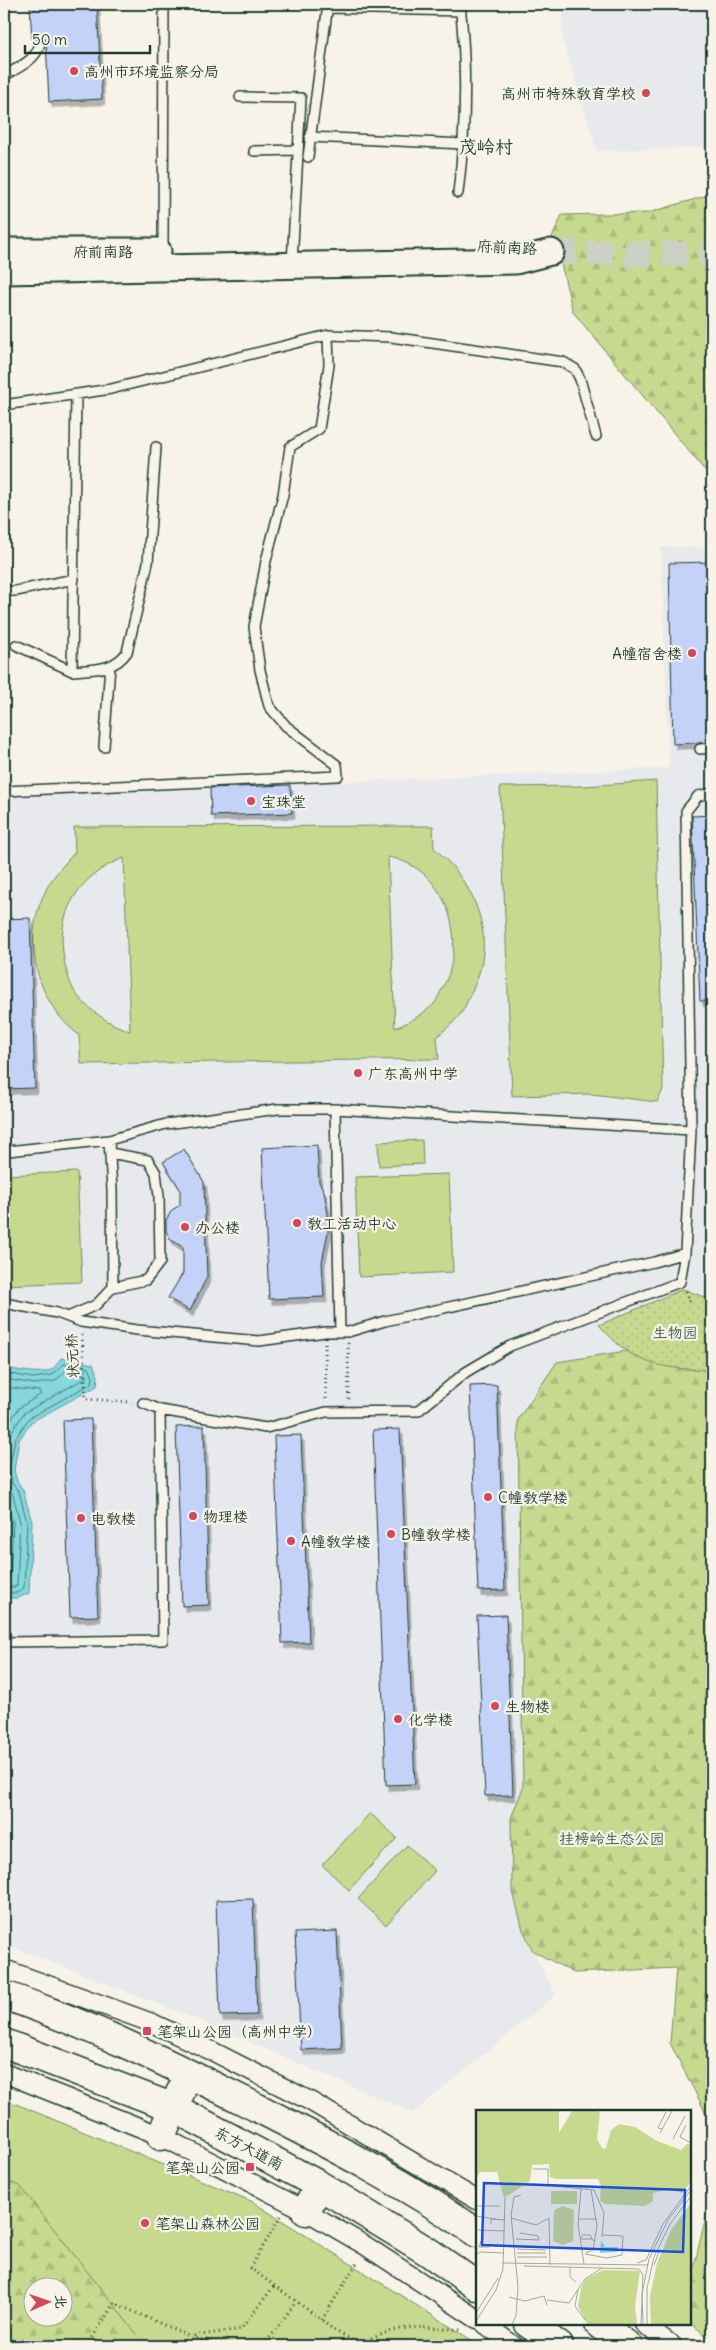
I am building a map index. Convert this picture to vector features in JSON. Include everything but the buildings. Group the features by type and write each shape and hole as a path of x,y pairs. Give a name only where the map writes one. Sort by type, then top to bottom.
{"main road":[{"name":"府前南路","path":"4,271 163,260 291,257 518,245 535,246 551,252 516,261 291,257"},
{"name":"府前南路","path":"4,251 163,260"},
{"path":"4,1995 48,2010 189,2074 360,2160 476,2232"},
{"name":"东方大道南","path":"4,2043 174,2108 319,2185 427,2251 476,2285"},
{"path":"160,2136 189,2074"},
{"path":"306,2211 319,2185"},
{"path":"530,2325 559,2346"},
{"path":"600,2325 628,2346"}],"street":[{"path":"4,1969 152,2023 212,2051 310,2100 476,2199"},
{"path":"4,2073 160,2136 306,2211 366,2246 476,2318"},
{"path":"645,2325 673,2346"},
{"path":"491,2329 514,2346"}],"lane":[{"path":"163,260 164,4"},
{"path":"308,157 328,6 460,8 465,79 464,144 458,193"},
{"path":"4,76 33,57 40,48 40,42"},
{"path":"240,97 301,98 291,257"},
{"path":"310,137 464,144"},
{"path":"254,151 297,150"},
{"path":"4,791 338,776 337,765 286,726 269,706 260,670 254,627 266,561 284,496 290,446 320,429 329,364 328,335"},
{"path":"4,405 111,389 328,335 391,337 563,362 575,369 580,379 596,436"},
{"path":"72,670 76,395"},
{"path":"16,645 72,670 110,666 121,661 127,652 148,563 156,447"},
{"path":"4,592 74,579"},
{"path":"104,747 110,666"},
{"path":"700,749 712,748"},
{"path":"143,1403 160,1410 266,1428 326,1412 418,1411 466,1372 510,1346 680,1282 685,1253 691,1130 686,811 698,796 712,793"},
{"path":"4,1154 8,1151 109,1140 166,1124 278,1110 335,1109 691,1130"},
{"path":"335,1109 344,1332"},
{"path":"109,1140 113,1287"},
{"path":"68,1317 96,1305 113,1287 146,1280 160,1262 159,1196 156,1173 148,1160 110,1153"},
{"path":"4,1303 57,1313 81,1322 136,1330 259,1340 325,1332 344,1332 384,1321 685,1253"},
{"path":"4,1642 163,1640 160,1410"}],"path":[{"name":"状元桥","path":"81,1322 86,1399 143,1403"},
{"path":"325,1332 326,1412"},
{"path":"344,1332 349,1412"},
{"path":"272,2232 250,2268 322,2320 331,2330 359,2346 378,2335 401,2328 491,2329"},
{"path":"322,2320 366,2246"},
{"path":"191,2337 240,2329 274,2286"},
{"path":"87,2346 114,2302 191,2337 228,2346"},
{"path":"264,2346 296,2303"}],"shaded area":[{"name":"高州市特殊教育学校","path":"564,4 712,4 712,147 597,151 562,38"},
{"name":"广东高州中学","path":"661,547 712,547 712,1370 646,1361 523,1788 511,1818 512,1888 525,1937 556,1995 413,2113 182,2013 4,1944 4,796 669,768"}],"green space":[{"path":"712,194 712,479 573,312 561,264 551,240 562,215 648,213"},
{"path":"656,781 663,1090 657,1102 592,1094 512,1096 500,787 584,786"},
{"path":"433,826 434,848 462,879 479,915 483,935 483,955 479,975 467,1003 457,1019 437,1037 439,1059 81,1064 79,1035 64,1022 52,1006 37,970 34,950 34,930 45,892 55,876 75,852 74,827","holes":["388,857 408,863 425,875 438,890 447,908 452,927 454,948 450,968 437,1000 425,1012 395,1028","124,858 130,1031 101,1017 77,995 67,973 62,942 63,926 67,911 74,897 95,874 108,865"]},
{"path":"422,1140 423,1164 379,1166 378,1142"},
{"path":"77,1172 82,1282 4,1285 4,1175"},
{"path":"449,1174 453,1272 359,1277 355,1177"},
{"name":"生物园","path":"683,1289 712,1300 712,1370 657,1365 637,1357 623,1348 599,1325"},
{"name":"挂榜岭生态公园","path":"626,1351 649,1361 668,1366 712,1370 712,2125 670,2043 676,1968 574,1973 533,1951 523,1930 512,1888 511,1818 523,1788 518,1419 557,1362"},
{"path":"370,1813 397,1838 349,1890 322,1865"},
{"path":"407,1845 435,1871 386,1925 358,1899"},
{"name":"笔架山森林公园","path":"4,2099 251,2201 481,2346 4,2346"},
{"path":"4,2180 20,2186 146,2346 4,2346"},
{"path":"712,2191 712,2340 691,2324 691,2279"}],"water":[{"path":"61,1358 93,1364 98,1376 97,1386 31,1422 19,1440 14,1470 17,1481 23,1490 32,1522 29,1593 18,1598 4,1598 4,1368 46,1372 54,1368"}],"tunnel":[{"path":"551,252 712,255"}],"place":[{"name":"高州市环境监察分局","path":"74,71"},
{"name":"高州市特殊教育学校","path":"646,93"},
{"name":"A幢宿舍楼","path":"692,653"},
{"name":"宝珠堂","path":"251,801"},
{"name":"广东高州中学","path":"358,1073"},
{"name":"教工活动中心","path":"297,1223"},
{"name":"办公楼","path":"185,1227"},
{"name":"C幢教学楼","path":"488,1497"},
{"name":"物理楼","path":"193,1516"},
{"name":"电教楼","path":"81,1518"},
{"name":"B幢教学楼","path":"391,1534"},
{"name":"A幢教学楼","path":"291,1541"},
{"name":"生物楼","path":"495,1706"},
{"name":"化学楼","path":"398,1719"},
{"name":"笔架山公园（高州中学）","path":"147,2031"},
{"name":"笔架山公园","path":"250,2167"},
{"name":"笔架山森林公园","path":"145,2223"}],"district":[{"name":"茂岭村","path":"486,146"}]}
